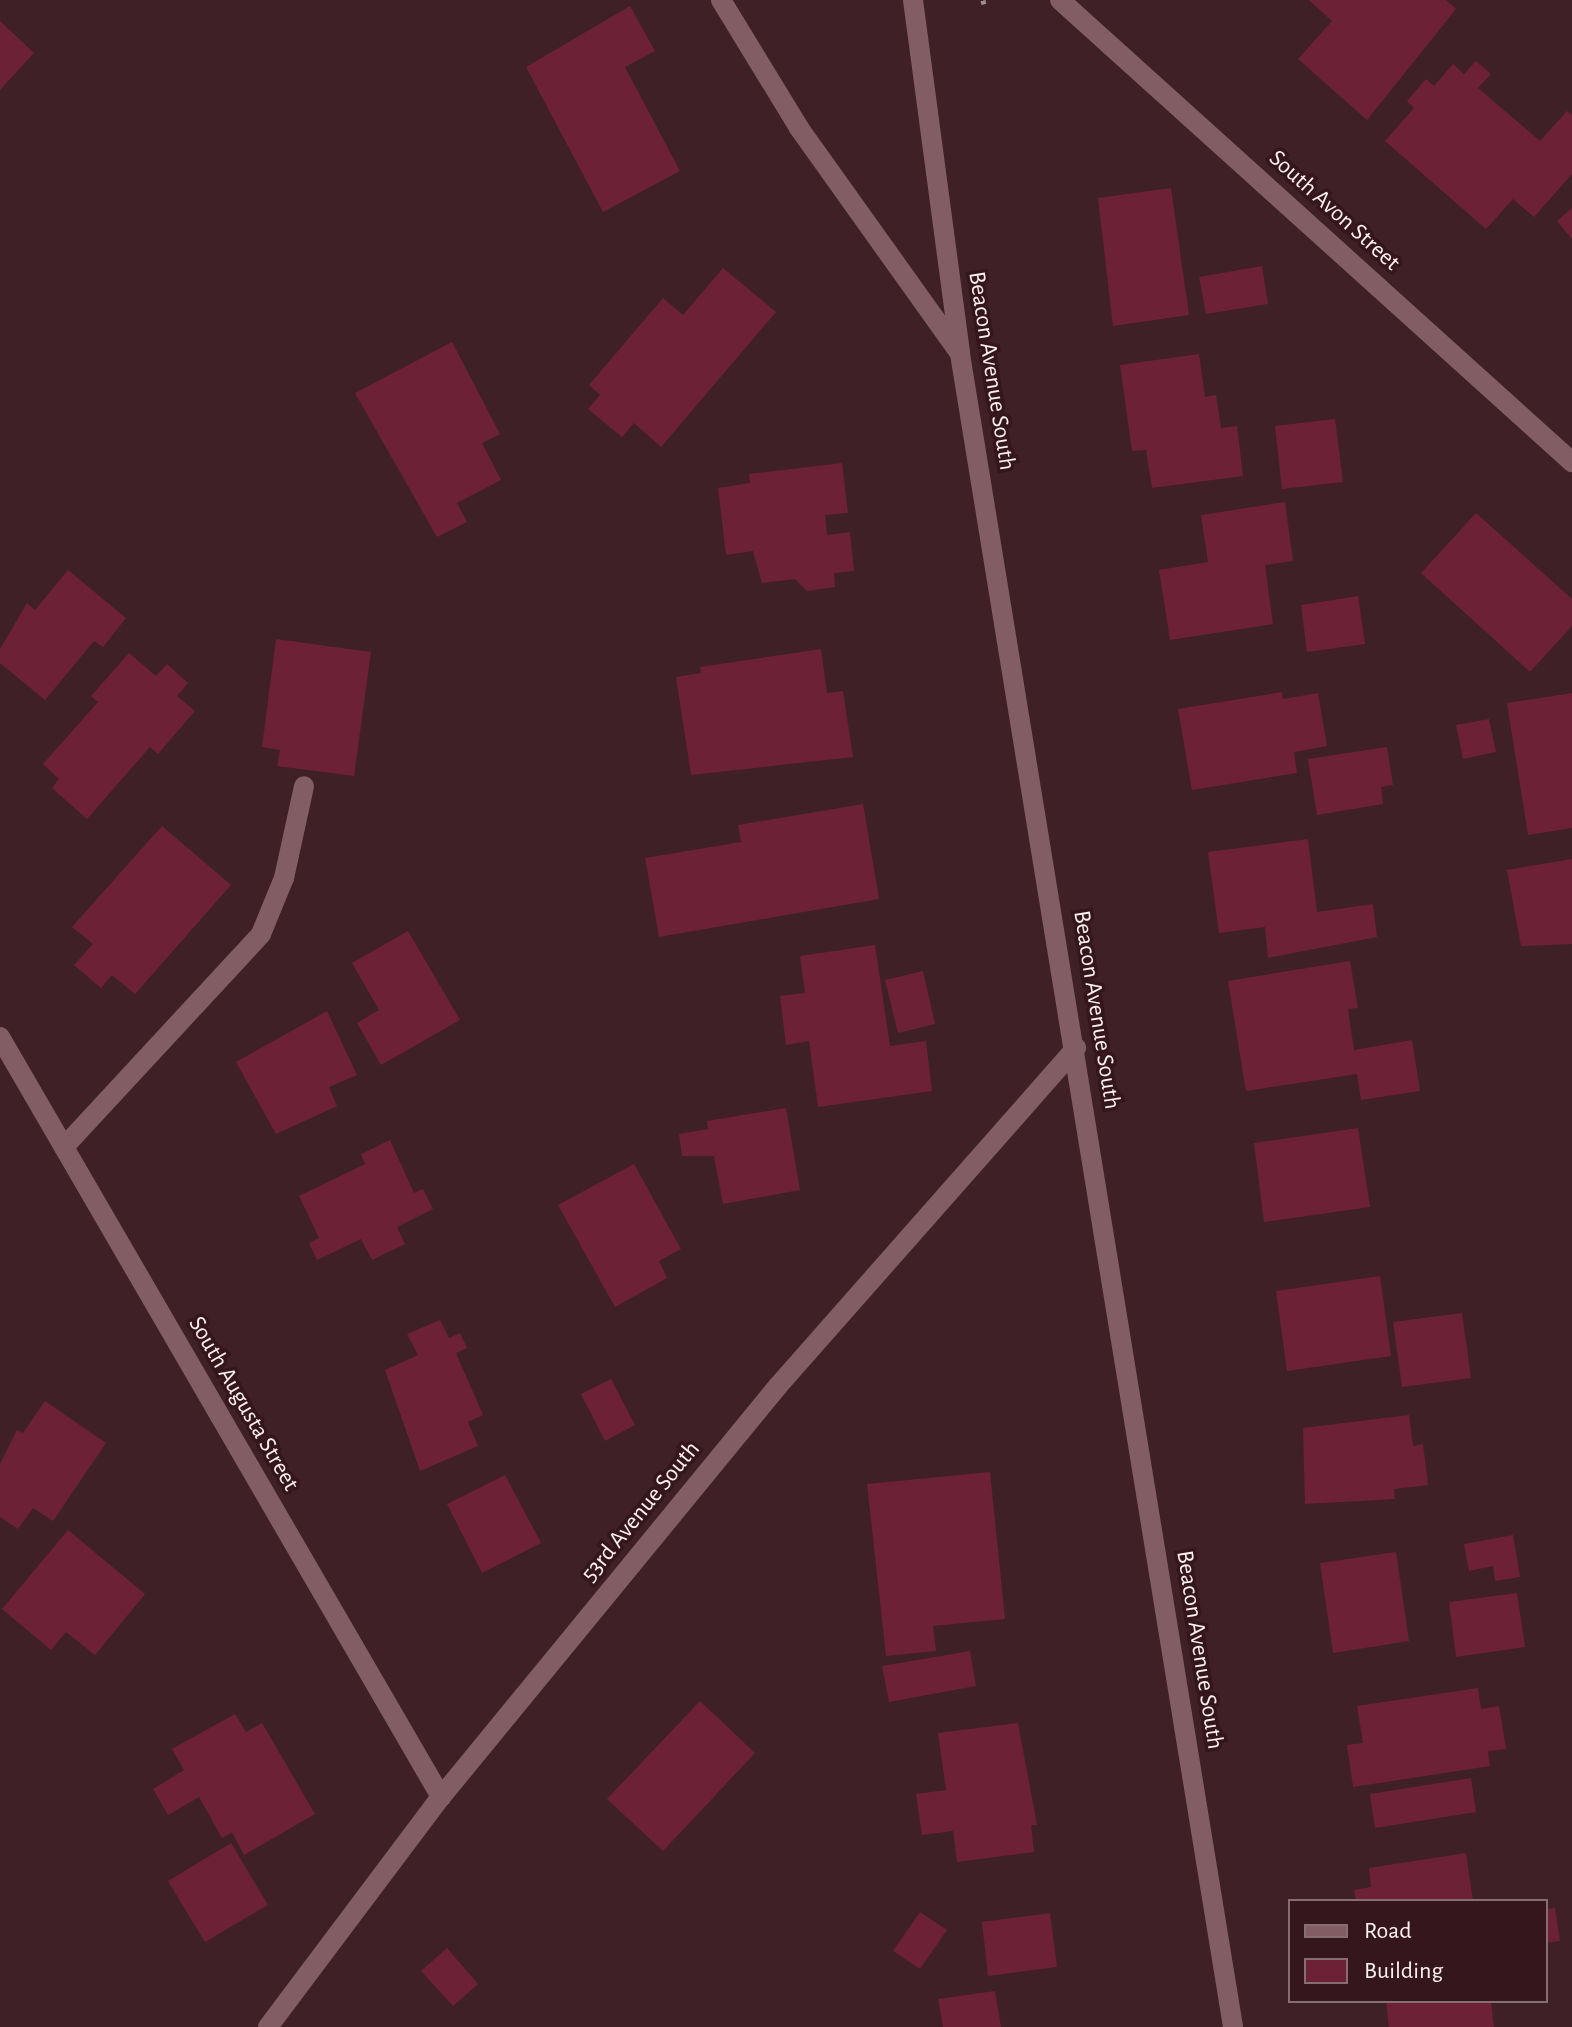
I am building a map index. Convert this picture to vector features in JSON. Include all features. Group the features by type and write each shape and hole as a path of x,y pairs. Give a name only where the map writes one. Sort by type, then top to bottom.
{"street":[{"path":"721,0 799,128 960,354"},
{"name":"Beacon Avenue South","path":"913,0 960,354 1076,1048 1233,2027"},
{"name":"South Avon Street","path":"1060,0 1572,462"},
{"path":"64,1147 261,934 284,878 304,786"},
{"name":"South Augusta Street","path":"0,1037 441,1797"},
{"name":"53rd Avenue South","path":"268,2027 441,1797 778,1386 1076,1048"}],"building":[{"path":"1309,0 1446,0 1456,9 1367,120 1298,59 1332,21"},
{"path":"630,6 655,51 625,67 680,171 603,212 526,67"},
{"path":"0,21 34,53 0,90"},
{"path":"1476,61 1491,74 1478,88 1540,141 1567,111 1572,115 1572,174 1534,217 1513,199 1486,229 1385,141 1414,108 1407,101 1426,79 1434,86 1453,64 1464,74"},
{"path":"1171,188 1189,315 1113,326 1098,198"},
{"path":"1572,208 1572,239 1557,221"},
{"path":"1262,266 1268,304 1206,314 1199,277"},
{"path":"723,268 776,312 661,447 634,423 622,437 588,409 600,395 589,385 663,298 683,315"},
{"path":"452,342 500,434 482,443 501,480 457,503 467,522 437,537 355,393"},
{"path":"1199,354 1205,397 1216,395 1221,428 1237,426 1243,476 1152,488 1146,450 1132,451 1120,365"},
{"path":"1335,419 1343,482 1282,489 1275,426"},
{"path":"842,463 848,513 825,515 827,535 850,532 854,571 834,573 835,587 807,591 795,579 762,583 753,551 726,555 718,488 750,483 749,474"},
{"path":"1285,502 1293,561 1265,565 1273,624 1170,640 1159,570 1208,562 1201,515"},
{"path":"1476,513 1572,599 1572,626 1530,672 1421,573"},
{"path":"68,570 126,618 103,647 94,641 45,700 0,663 0,649 27,603 35,610"},
{"path":"1358,596 1365,644 1307,652 1301,605"},
{"path":"276,639 371,652 354,776 277,766 280,750 262,747"},
{"path":"821,649 827,693 843,691 853,757 691,775 676,677 701,673 700,667"},
{"path":"129,653 156,676 167,664 188,683 177,696 195,711 158,754 150,747 87,819 52,788 59,779 43,764 98,702 91,696"},
{"path":"1282,692 1283,699 1318,693 1327,746 1294,752 1297,773 1192,790 1178,709"},
{"path":"1572,693 1572,828 1528,835 1507,703"},
{"path":"1489,719 1496,752 1463,759 1456,725"},
{"path":"1387,747 1393,785 1381,787 1383,804 1317,815 1308,759"},
{"path":"863,804 879,899 659,937 645,858 741,842 738,825"},
{"path":"162,826 231,885 135,994 112,975 101,988 74,965 93,944 72,927"},
{"path":"1308,839 1317,912 1373,904 1377,937 1268,958 1265,927 1219,933 1208,852"},
{"path":"1572,859 1572,944 1521,946 1507,870"},
{"path":"408,931 460,1020 381,1065 357,1023 379,1010 352,963"},
{"path":"875,945 890,1046 926,1041 932,1091 818,1107 809,1041 786,1045 780,996 805,993 800,956"},
{"path":"1350,961 1358,1008 1348,1009 1354,1050 1412,1040 1420,1091 1361,1100 1357,1074 1246,1091 1228,981"},
{"path":"923,971 935,1024 898,1033 885,980"},
{"path":"327,1011 357,1075 329,1087 337,1106 276,1134 236,1062"},
{"path":"786,1108 800,1190 723,1204 714,1156 682,1156 679,1134 708,1129 707,1121"},
{"path":"1358,1128 1370,1207 1264,1222 1254,1143"},
{"path":"390,1140 414,1193 423,1189 433,1209 397,1227 405,1244 372,1260 361,1239 317,1260 309,1243 319,1238 299,1196 365,1164 361,1154"},
{"path":"634,1164 681,1249 659,1261 667,1278 615,1307 558,1205"},
{"path":"1380,1276 1391,1356 1287,1371 1276,1291"},
{"path":"1462,1313 1471,1378 1402,1387 1393,1322"},
{"path":"440,1320 449,1338 460,1333 467,1348 456,1353 483,1415 468,1422 478,1446 420,1471 385,1370 418,1355 407,1334"},
{"path":"611,1379 635,1425 605,1441 581,1394"},
{"path":"45,1401 106,1443 53,1521 33,1508 18,1529 0,1517 0,1464 17,1430 23,1433"},
{"path":"1409,1415 1413,1446 1423,1444 1428,1485 1394,1489 1395,1499 1305,1504 1303,1428"},
{"path":"990,1472 1005,1619 933,1626 936,1651 886,1656 867,1484"},
{"path":"505,1475 541,1543 482,1573 447,1504"},
{"path":"68,1530 145,1594 95,1655 66,1632 51,1650 2,1609"},
{"path":"1513,1535 1520,1577 1495,1581 1493,1566 1469,1571 1464,1544"},
{"path":"1396,1552 1409,1641 1333,1653 1320,1563"},
{"path":"1517,1593 1525,1647 1456,1657 1449,1602"},
{"path":"970,1651 976,1686 889,1702 882,1666"},
{"path":"1478,1688 1481,1709 1499,1706 1506,1749 1488,1751 1490,1766 1353,1787 1347,1745 1363,1743 1357,1706"},
{"path":"700,1701 755,1753 663,1851 607,1799"},
{"path":"235,1714 246,1732 262,1723 315,1814 244,1855 232,1832 222,1838 199,1797 168,1815 153,1789 184,1770 172,1749"},
{"path":"1018,1723 1037,1825 1031,1825 1034,1852 957,1862 953,1831 922,1835 916,1794 946,1790 938,1733"},
{"path":"1471,1778 1476,1812 1375,1828 1370,1794"},
{"path":"231,1843 268,1905 205,1942 168,1881"},
{"path":"1466,1853 1473,1899 1356,1899 1354,1890 1371,1887 1369,1868"},
{"path":"1555,1908 1560,1941 1548,1943 1548,1909"},
{"path":"920,1912 947,1930 920,1969 893,1951"},
{"path":"1050,1913 1057,1967 988,1976 982,1922"},
{"path":"447,1948 478,1984 453,2006 421,1971"},
{"path":"995,1991 1001,2027 943,2027 938,1999"},
{"path":"1386,2003 1491,2003 1494,2027 1389,2027"}]}
